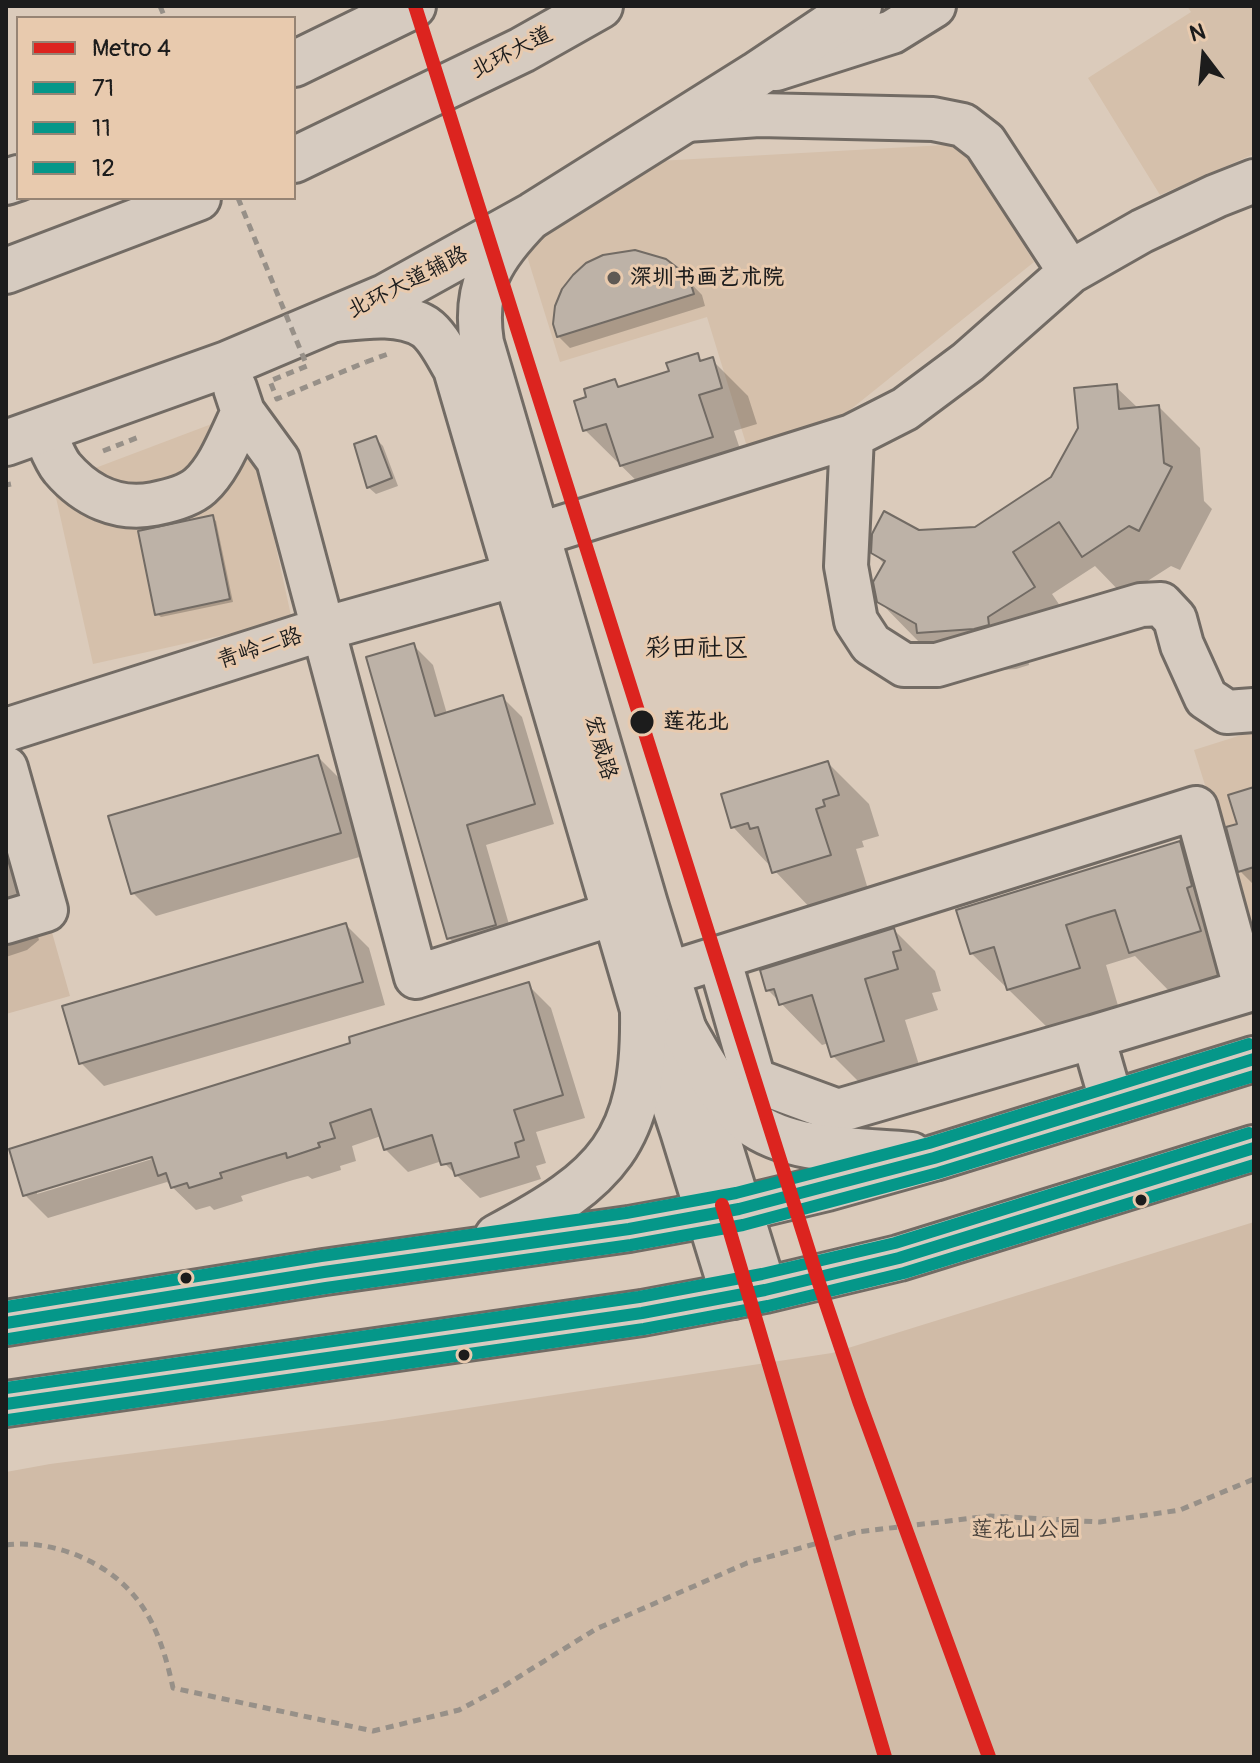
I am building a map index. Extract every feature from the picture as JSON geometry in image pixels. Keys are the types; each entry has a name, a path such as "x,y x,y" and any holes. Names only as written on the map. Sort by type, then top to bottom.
{"main road":[{"path":"296,63 413,6"},
{"name":"北环大道","path":"296,159 522,50 600,6"},
{"name":"北环大道辅路","path":"16,461 410,284 533,215 686,120 859,6"},
{"path":"6,271 193,200"},
{"path":"471,1251 539,1215 576,1191 601,1167 621,1140 639,1081 643,1013"},
{"path":"685,1032 729,1099 749,1121 768,1133 794,1142 831,1148 934,1158"},
{"path":"6,1323 724,1212 827,1188 934,1158 1254,1059"},
{"path":"6,1404 642,1313 749,1294 899,1258 1254,1148"}],"street":[{"path":"756,75 892,32 934,6"},
{"path":"686,120 774,115 933,119 963,125 985,142 1070,272"},
{"path":"537,535 852,436 905,409 968,362 1070,272 1142,231 1254,181"},
{"name":"宏威路","path":"533,215 508,240 494,261 482,293 478,316 494,391 537,535 630,909 643,1013 724,1212"},
{"name":"宏威路","path":"334,320 392,317 424,326 455,369 516,575 630,909 667,974 685,1032 724,1212 749,1294"},
{"path":"227,364 243,412 278,460 416,977 630,909"},
{"path":"16,461 61,467 86,490 108,503 139,507 170,501 199,487 217,465 243,412"},
{"path":"852,436 846,566 856,621 871,644 904,665 937,665 1141,605 1161,604 1175,619 1182,645 1206,698 1227,712 1254,710"},
{"name":"青岭二路","path":"6,730 323,629 516,575"},
{"path":"6,768 46,910 6,922"},
{"path":"667,974 1196,808 1246,991 838,1111 754,1080 719,958"},
{"path":"1093,1037 1112,1103"}],"path":[{"path":"239,200 307,366 270,381 277,399 366,362"},
{"path":"6,1545 23,1543 59,1549 101,1565 132,1591 148,1616 167,1658 173,1688 373,1731 459,1710 596,1629 747,1563 843,1536 990,1516 1100,1522 1180,1510 1254,1479"}],"shaded area":[{"path":"1187,6 1254,6 1254,154 1160,195 1088,78 1191,12"},
{"path":"963,144 1034,262 840,418 748,450 707,317 560,362 522,240 658,161"},
{"path":"246,411 292,620 93,664 53,484"},
{"path":"1254,731 1254,941 1194,750"}],"green space":[{"path":"51,929 70,996 6,1014 6,942"},
{"name":"莲花山公园","path":"1254,1222 1254,1757 6,1757 6,1472 382,1421 832,1353"}],"building":[{"path":"635,250 666,259 690,281 694,294 557,337 553,324 555,306 562,289 573,275 586,263 603,255"},
{"path":"698,353 700,361 713,357 722,388 699,395 713,437 620,466 606,424 583,431 574,401 586,397 584,389 615,379 618,387 669,371 666,363"},
{"path":"1117,384 1119,409 1159,405 1164,463 1172,467 1139,531 1129,526 1082,557 1059,522 1013,552 1035,587 988,617 989,625 917,633 916,624 877,602 873,582 885,561 871,553 872,534 884,511 919,530 975,527 1051,477 1078,428 1074,388"},
{"path":"376,436 392,478 367,488 354,444"},
{"path":"213,515 230,599 155,615 138,531"},
{"path":"414,643 435,716 503,695 535,804 467,825 496,925 447,939 366,657"},
{"path":"318,755 341,833 131,894 108,816"},
{"path":"828,761 839,795 823,800 825,806 816,809 831,855 772,873 758,827 750,829 748,823 731,828 721,794"},
{"path":"1254,787 1254,867 1238,872 1226,827 1237,824 1228,795"},
{"path":"1180,841 1192,886 1187,888 1201,931 1129,953 1115,910 1091,917 1066,925 1080,968 1007,990 994,947 970,954 956,910"},
{"path":"346,923 363,982 79,1064 62,1006"},
{"path":"894,928 901,950 893,952 898,969 865,979 884,1041 831,1057 812,995 779,1005 774,989 766,991 760,970"},
{"path":"529,982 563,1095 514,1110 524,1140 515,1143 519,1157 455,1176 451,1163 441,1165 432,1135 384,1150 371,1109 330,1123 335,1138 318,1143 320,1147 287,1158 286,1153 220,1173 222,1178 189,1188 187,1183 171,1188 166,1173 158,1176 152,1157 23,1196 9,1149 350,1043 349,1037"}],"metro line":[{"name":"4","path":"415,6 819,1283 989,1757"},
{"name":"4","path":"722,1205 885,1757"}],"transit line":[{"name":"12","path":"6,1307 321,1256 626,1213 736,1193 929,1143 1249,1044"},
{"name":"71","path":"6,1323 324,1272 629,1229 739,1209 934,1158 1254,1059"},
{"name":"11","path":"9,1339 326,1288 631,1245 743,1225 938,1173 1254,1076"},
{"name":"12","path":"6,1388 639,1297 762,1274 895,1243 1249,1133"},
{"name":"71","path":"6,1404 642,1313 765,1290 899,1258 1254,1148"},
{"name":"11","path":"8,1420 644,1329 768,1306 904,1273 1254,1165"}],"place":[{"name":"深圳书画艺术院","path":"614,278"},
{"name":"莲花北","path":"642,722"}],"district":[{"name":"彩田社区","path":"697,649"}]}
